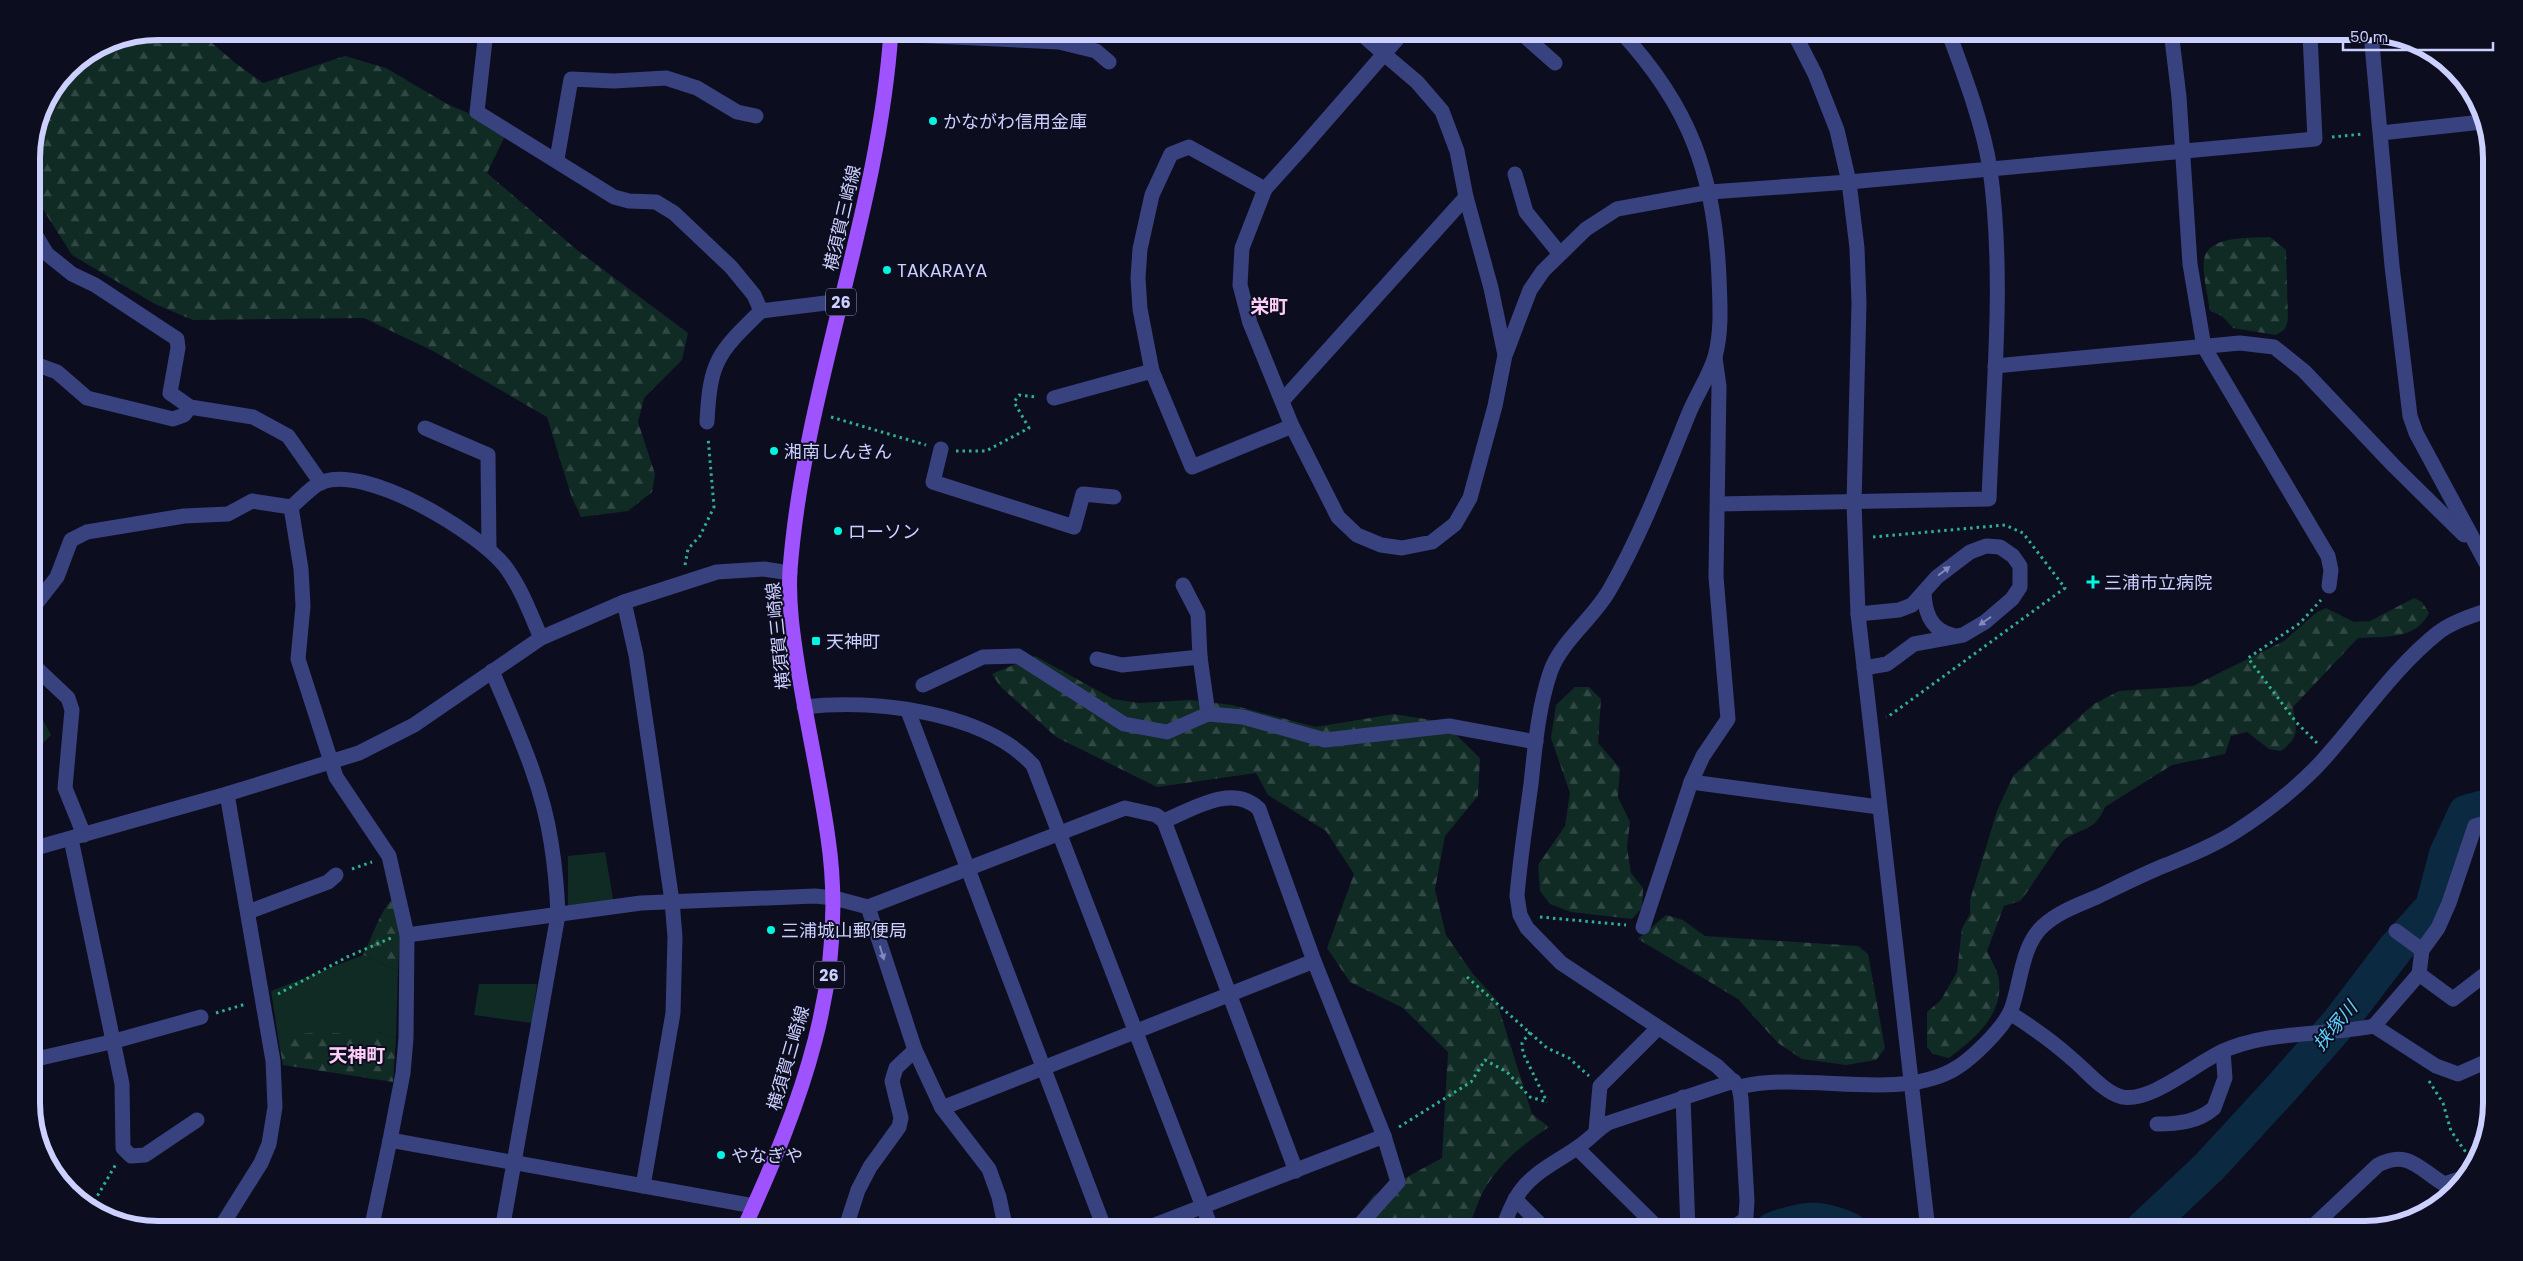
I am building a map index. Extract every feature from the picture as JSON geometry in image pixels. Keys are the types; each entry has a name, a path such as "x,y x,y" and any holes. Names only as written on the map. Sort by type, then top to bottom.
{"main road":[{"name":"横須賀三崎線","path":"747,1221 793,1112 808,1068 830,969 834,898 828,838 804,707 794,639 790,573 798,501 816,413 875,160 890,40"}],"street":[{"path":"485,40 477,112 557,159 614,197 629,201 656,202 674,213 731,267 754,295 761,311"},
{"path":"1022,40 1059,42 1096,51 1109,62"},
{"path":"1368,40 1417,82 1442,110 1457,151 1466,197 1491,288 1505,355"},
{"path":"1396,40 1265,189 1242,248 1240,285 1250,324 1283,400 1292,426 1338,516 1357,535 1381,545 1402,548 1432,542 1455,524 1470,498 1495,406 1505,355 1530,290 1543,271 1586,229 1617,209 1710,192 1850,182 2315,139 2310,40"},
{"path":"1530,40 1555,64"},
{"path":"1628,40 1663,82 1680,112 1695,142 1710,192 1718,252 1720,315 1715,358 1719,386 1716,577 1728,719 1703,756 1691,782 1643,927"},
{"path":"1797,40 1828,104 1850,182 1859,275 1854,503 1858,614 1927,1221"},
{"path":"1718,504 1854,503 1989,499 1995,366 1996,264 1990,168 1975,109 1951,40"},
{"path":"2172,40 2183,150 2190,264 2204,348 2328,556 2331,570 2329,586"},
{"path":"2373,40 2392,266 2410,416 2416,433 2483,559"},
{"path":"557,159 571,79 614,81 666,78 697,88 737,112 756,116"},
{"path":"2381,133 2478,122"},
{"path":"1265,189 1189,147 1171,154 1152,195 1140,249 1138,278 1140,309 1152,371 1192,467 1292,426"},
{"path":"1516,174 1526,212 1560,254"},
{"path":"1283,400 1466,197"},
{"path":"40,242 47,254 72,274 95,285 177,339 178,348 170,393 190,407 253,417 288,436 321,483"},
{"path":"707,422 708,392 714,366 727,344 761,311 842,301"},
{"path":"1995,366 2204,348 2240,343 2274,347 2304,371 2394,466 2475,546"},
{"path":"1715,358 1643,522 1610,590 1591,618 1563,649 1551,671 1539,716 1517,896 1520,915 1543,946 1561,964 1717,1066 1736,1084 1742,1098 1746,1221"},
{"path":"40,366 57,372 87,398 174,419 184,415 190,407"},
{"path":"1054,398 1152,371"},
{"path":"425,428 488,455 489,550"},
{"path":"941,449 933,482 1074,528 1083,494 1114,497"},
{"path":"40,599 57,577 71,540 87,532 184,516 228,514 252,501 291,508 321,483 350,480 376,486 426,507 461,529 489,550 507,569 516,583 541,638"},
{"path":"291,508 301,569 303,606 298,660 336,777 389,856 407,933 406,1038 403,1073 373,1221"},
{"path":"1858,614 1899,610 1912,605 1944,572 1970,552 1986,546 2000,547 2013,556 2020,566 2020,587 2012,599 1986,622 1963,635 1952,635 1914,644 1887,664 1864,668"},
{"path":"40,847 331,764 359,753 414,725 541,638 624,602 717,572 764,569 790,573"},
{"path":"1183,585 1198,614 1200,657 1208,714"},
{"path":"1924,593 1926,614 1944,633 1952,635"},
{"path":"624,602 636,654 672,901 675,937 673,1012 642,1186"},
{"path":"1506,1221 1515,1199 1534,1176 1577,1148 1596,1131 1608,1123 1682,1097 1736,1084 1799,1081 1903,1083 1936,1077 1964,1063 1995,1032 2010,1013 2026,955 2031,942 2041,928 2057,915 2166,864 2202,851 2236,832 2266,810 2329,754 2366,708 2440,632 2463,619 2483,613"},
{"path":"923,685 983,657 1018,656 1124,724 1167,732 1208,714 1243,717 1325,740 1450,726 1536,742"},
{"path":"1097,659 1122,665 1200,657"},
{"path":"492,671 519,734 545,813 555,869 558,915 504,1221"},
{"path":"40,672 68,698 72,710 65,788 77,837 122,1084 124,1148 132,1156 145,1155 197,1120"},
{"path":"804,707 836,703 926,712 977,727 1020,751 1033,765 1209,1221"},
{"path":"908,711 1102,1221"},
{"path":"1691,782 1879,808"},
{"path":"228,794 275,1083 273,1125 269,1144 230,1221"},
{"path":"1164,821 1227,796 1251,801 1259,809 1314,961 1384,1136 1398,1182 1363,1221"},
{"path":"407,933 672,901 793,896 834,898 868,907 1125,808 1156,815 1164,821 1296,1171"},
{"path":"2416,946 2438,928 2449,903 2475,826 2483,824"},
{"path":"248,912 328,882 336,875"},
{"path":"868,907 914,1050 942,1108 989,1169 1000,1198 1004,1221"},
{"path":"2010,1013 2044,1036 2102,1085 2121,1096 2144,1096 2223,1051 2269,1039 2344,1032 2374,1026 2419,974 2416,946 2396,931"},
{"path":"942,1108 1314,961"},
{"path":"2419,974 2453,999 2483,976"},
{"path":"40,1058 114,1041 201,1017"},
{"path":"2374,1026 2436,1066 2458,1074 2483,1063"},
{"path":"1596,1131 1600,1086 1658,1028"},
{"path":"849,1221 858,1190 870,1167 900,1127 901,1118 892,1080 896,1068 914,1050"},
{"path":"2157,1124 2177,1124 2191,1120 2214,1108 2225,1078 2223,1051"},
{"path":"1682,1097 1688,1221"},
{"path":"1165,1221 1384,1136"},
{"path":"390,1140 754,1206"},
{"path":"1577,1148 1651,1221"},
{"path":"2319,1221 2378,1165 2390,1158 2412,1161 2444,1184 2454,1181"},
{"path":"1515,1199 1537,1221"}],"path":[{"path":"2315,139 2381,133"},
{"path":"816,413 941,449 966,453 986,451 1029,428 1014,402 1019,395 1054,398"},
{"path":"682,582 688,549 700,536 714,507 707,422"},
{"path":"1855,539 2005,525 2023,533 2066,588 1889,716 1869,718"},
{"path":"2329,586 2323,598 2300,623 2248,658 2296,722 2329,754"},
{"path":"336,875 389,856"},
{"path":"1520,915 1643,927"},
{"path":"201,1017 273,996 347,957 407,933"},
{"path":"1467,977 1547,1048 1569,1058 1600,1086"},
{"path":"1384,1136 1446,1100 1471,1082 1485,1060 1506,1072 1530,1097 1548,1102 1523,1053 1522,1043 1530,1032"},
{"path":"2421,1056 2429,1083 2443,1103 2452,1131 2470,1157"},
{"path":"94,1202 124,1148"}],"green space":[{"path":"208,40 263,83 345,56 386,68 447,104 508,130 487,173 577,250 688,333 682,360 644,398 638,422 655,474 652,492 628,511 581,517 571,495 547,417 433,351 364,318 193,320 155,304 72,255 40,205 40,150 49,113 60,92 80,69 99,56 120,46 143,41"},
{"path":"2270,237 2286,250 2288,320 2285,329 2276,335 2233,328 2222,316 2210,311 2204,271 2204,260 2207,252 2221,242 2242,238"},
{"path":"2414,598 2422,602 2429,613 2423,622 2407,633 2388,637 2358,638 2293,707 2296,732 2292,741 2281,751 2269,749 2247,732 2231,736 2225,754 2172,765 2105,807 2093,825 2065,839 2020,901 2004,906 1987,951 1999,980 1999,993 1992,1015 1968,1043 1949,1058 1933,1054 1927,1047 1927,1012 1941,1000 1957,972 1962,928 1970,914 1970,900 1997,811 2013,776 2094,704 2119,691 2193,686 2284,641 2317,612 2326,608 2354,622 2370,621"},
{"path":"1035,656 1113,699 1139,703 1190,700 1232,705 1316,727 1394,714 1443,722 1480,758 1478,796 1445,836 1435,889 1446,935 1473,974 1496,999 1532,1114 1549,1127 1507,1160 1493,1176 1481,1196 1471,1221 1354,1221 1374,1195 1442,1158 1448,1052 1403,1008 1350,982 1327,948 1354,874 1326,831 1268,795 1256,773 1157,787 1056,737 1000,686 992,674"},
{"path":"1575,687 1589,687 1601,699 1598,743 1620,768 1618,797 1630,822 1627,847 1631,873 1643,888 1642,908 1632,919 1571,912 1550,904 1540,891 1538,865 1565,826 1570,793 1551,738 1556,705"},
{"path":"40,715 51,735 40,746"},
{"path":"605,852 614,904 573,909 568,905 568,856"},
{"path":"393,898 400,932 398,971 363,955 380,918"},
{"path":"1666,915 1683,920 1705,936 1858,946 1868,954 1885,1048 1876,1060 1846,1065 1802,1059 1778,1043 1738,999 1638,939"},
{"path":"363,955 398,971 396,1038 375,1031 363,1035 284,1035 279,1043 271,991"},
{"path":"479,984 537,984 532,1023 474,1015"},
{"path":"375,1031 396,1038 393,1082 283,1065 279,1043 284,1035 321,1032 363,1035"}],"waterway":[{"name":"挟塚川","path":"2152,1221 2209,1167 2279,1091 2339,1023 2396,948 2433,907 2447,854 2466,813 2483,808"},
{"name":"挟塚川","path":"1803,1221 1811,1221"},
{"name":"挟塚川","path":"1811,1221 1820,1221"}],"place":[{"name":"かながわ信用金庫","path":"933,121"},
{"name":"TAKARAYA","path":"887,270"},
{"name":"湘南しんきん","path":"774,451"},
{"name":"ローソン","path":"838,531"},
{"name":"三浦市立病院","path":"2093,582"},
{"name":"天神町","path":"816,641"},
{"name":"三浦城山郵便局","path":"771,930"},
{"name":"やなぎや","path":"721,1155"}],"district":[{"name":"栄町","path":"1269,306"},
{"name":"天神町","path":"357,1055"}]}
